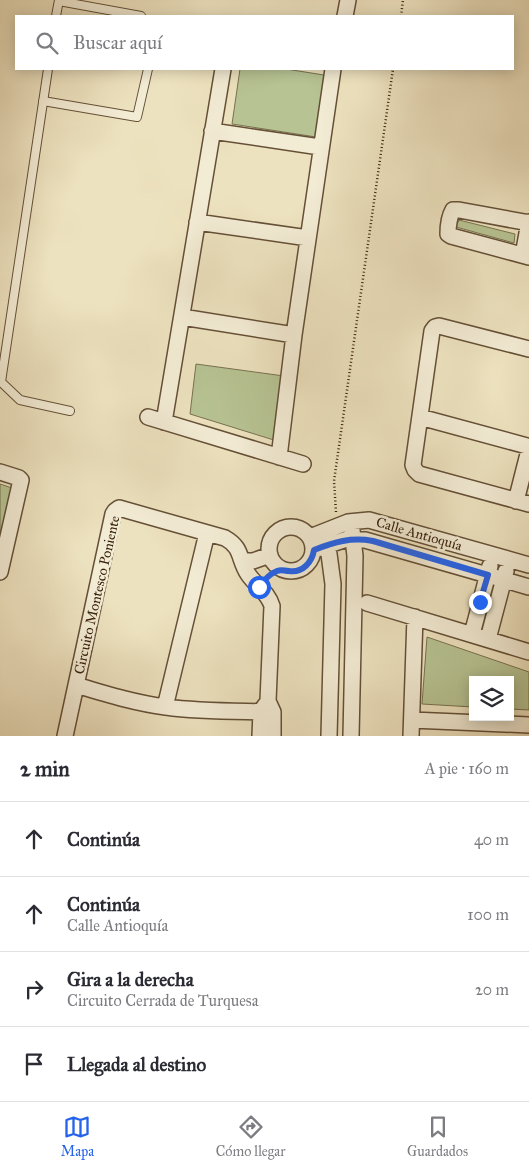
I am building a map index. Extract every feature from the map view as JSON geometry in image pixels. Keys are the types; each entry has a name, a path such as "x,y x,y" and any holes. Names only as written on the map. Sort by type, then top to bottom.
{"street":[{"path":"338,0 338,15"},
{"path":"345,15 348,0"},
{"path":"164,422 223,70"},
{"path":"279,457 320,147 333,70"},
{"path":"212,131 320,147"},
{"path":"453,210 529,222 526,256 448,234 453,210"},
{"path":"197,222 308,238"},
{"path":"182,317 294,335"},
{"path":"420,417 527,446 529,450 523,503 420,474 413,465 432,331 435,327 439,326 529,350"},
{"path":"148,417 303,464"},
{"path":"0,472 19,478 21,482 0,572"},
{"name":"Circuito Montesco Poniente","path":"65,736 114,511 117,508 123,508 225,538 238,547 249,576 267,594 272,606 267,708"},
{"name":"Calle Antioquía","path":"318,541 343,524 369,520 529,565"},
{"path":"343,524 354,539 355,582 350,736"},
{"path":"283,570 275,564 270,555 269,547 271,539 276,533 290,527 305,531 318,541 332,567 330,736"},
{"path":"165,707 207,533"},
{"name":"Calle Antioquía","path":"318,541 354,539 373,541 529,587"},
{"path":"259,587 271,574 283,570 295,571 306,566 318,541"},
{"path":"242,561 253,561 270,555"},
{"path":"472,634 493,555"},
{"path":"488,639 510,560"},
{"path":"367,603 529,652"},
{"path":"411,736 415,617"},
{"path":"76,685 117,698 165,707 210,711 267,708"},
{"path":"331,698 352,699"},
{"path":"260,736 267,708"},
{"path":"267,708 272,736"},
{"path":"412,720 529,725"}],"lane":[{"path":"56,15 59,1 135,15"},
{"path":"48,70 1,382 20,400 70,410"},
{"path":"44,101 137,117 148,70"}],"path":[{"path":"401,15 403,0"},
{"path":"343,524 334,481 393,70"}],"green space":[{"path":"240,70 292,70 324,75 316,137 232,124"},
{"path":"459,220 515,234 514,243 456,227"},
{"path":"196,364 284,376 277,441 190,414"},
{"path":"0,484 15,489 0,550"},
{"path":"427,637 529,672 529,710 514,709 514,676 469,676 469,707 422,704"}],"route":[{"path":"259,587 266,578 277,571 295,571 306,566 313,556 314,550 338,541 358,539 373,541 488,575 480,602"}]}
